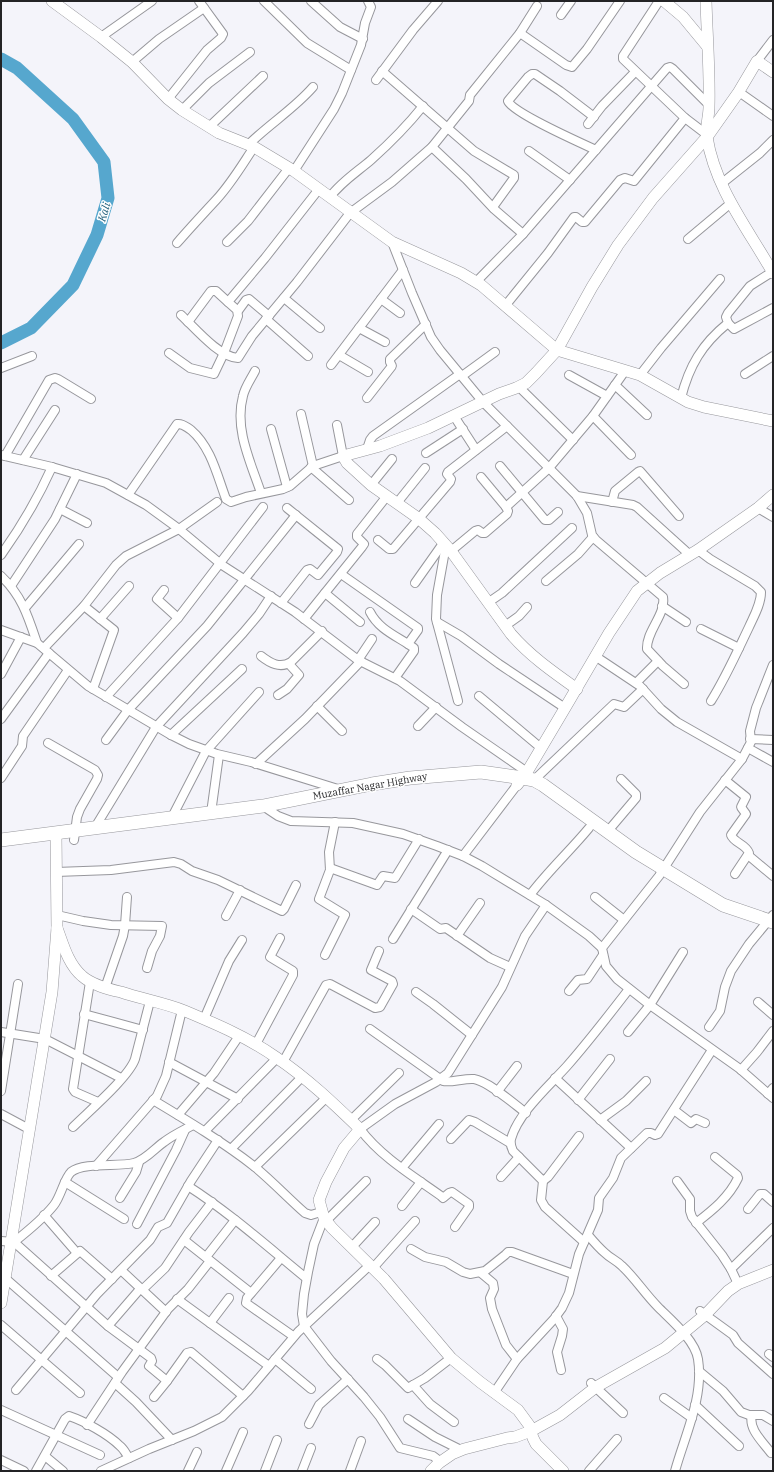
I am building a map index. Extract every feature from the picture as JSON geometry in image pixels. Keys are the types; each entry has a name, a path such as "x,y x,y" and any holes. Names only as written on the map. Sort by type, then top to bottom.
{"main road":[{"name":"Muzaffar Nagar Highway","path":"74,836 94,829 211,813 267,810 340,790 410,778 482,772 525,779 543,785 608,831 662,873"},
{"name":"Muzaffar Nagar Highway","path":"1,848 56,838 267,810 435,782 525,779"},
{"name":"Muzaffar Nagar Highway","path":"525,779 530,788 539,792 632,858 723,905 770,923"},
{"name":"Muzaffar Nagar Highway","path":"1,840 56,838"}],"street":[{"path":"52,1 132,62 168,99 182,110 209,127 228,137 251,146 292,169 350,213 392,242 460,273 476,282 557,350 640,376 681,398 704,407 773,421"},
{"path":"101,37 152,1"},
{"path":"264,1 307,43 351,70"},
{"path":"311,1 340,27 363,39"},
{"path":"227,242 248,221 292,169 334,109 363,39 366,18 371,7 368,1"},
{"path":"376,80 417,24 438,1"},
{"path":"561,16 571,1"},
{"path":"520,33 566,65 572,66 588,49 620,1"},
{"path":"659,1 623,56 624,62 685,118 706,135"},
{"path":"664,1 679,13 707,46"},
{"path":"706,1 709,105 706,135 713,162 731,203 754,242 772,266 745,291 726,317 728,323 734,329 773,308"},
{"path":"132,62 202,4 223,34 221,38 207,50 168,99"},
{"path":"182,315 210,343 224,353 238,358 252,336 284,298 350,213 392,182 432,147 470,100 470,95 520,33 537,6"},
{"path":"128,495 174,427 180,424 183,424 199,437 205,445 228,501 234,502 246,497 287,487 312,466 367,450 428,428 526,383 557,350 592,287 618,245 653,198 706,135 739,92 757,61 773,40"},
{"path":"182,110 209,83 250,52"},
{"path":"757,61 773,72"},
{"path":"476,282 523,234 667,68 670,67 709,105"},
{"path":"382,71 474,151 514,175 514,178 493,207"},
{"path":"588,124 636,72"},
{"path":"594,117 535,74 528,77 508,101 509,104 539,122 596,150"},
{"path":"209,127 263,76"},
{"path":"177,243 217,199 235,176 251,146 270,125 296,105 314,87"},
{"path":"739,92 773,116"},
{"path":"330,197 337,187 391,143 423,106"},
{"path":"505,306 548,253 574,217 582,222 585,222 620,180 625,178 634,181 685,118"},
{"path":"722,184 760,153 773,140"},
{"path":"432,147 493,207 523,234"},
{"path":"529,151 570,180"},
{"path":"228,302 265,258 319,189"},
{"path":"688,238 731,203"},
{"path":"392,242 431,336 440,350 483,402 577,496 587,513 590,530 593,537 663,597 662,606 647,647 649,652 684,684"},
{"path":"331,365 403,270"},
{"path":"640,376 661,348 720,279"},
{"path":"188,322 211,291 216,291 238,311"},
{"path":"284,298 320,328"},
{"path":"169,353 190,368 214,374 224,353 238,316 238,311 246,300 249,299 308,356"},
{"path":"381,299 400,313"},
{"path":"681,398 690,368 710,340 728,323"},
{"path":"367,398 392,366 390,359 426,324"},
{"path":"359,328 384,342"},
{"path":"367,450 372,436 495,352"},
{"path":"339,355 368,372"},
{"path":"1,368 32,356"},
{"path":"745,374 773,356"},
{"path":"255,371 243,395 241,423 244,442 261,494"},
{"path":"506,507 549,468 593,416 625,371"},
{"path":"569,375 607,396"},
{"path":"91,399 58,379 55,378 49,380 3,456 77,474 106,484 146,505 179,529 220,564 272,596 322,631 359,661 395,678 436,707 525,779"},
{"path":"615,385 647,414"},
{"path":"518,387 573,440"},
{"path":"23,460 55,410"},
{"path":"301,414 312,466 349,500"},
{"path":"454,416 476,450"},
{"path":"593,416 631,455"},
{"path":"337,425 343,456 347,463 371,485 427,524 447,546 521,646 532,656 577,689"},
{"path":"378,540 392,550 450,482 451,479 447,474 448,472 507,426"},
{"path":"271,429 287,487"},
{"path":"426,453 463,429"},
{"path":"371,485 392,459"},
{"path":"500,466 546,521 558,512"},
{"path":"1,555 38,498 52,467"},
{"path":"396,503 425,468"},
{"path":"612,502 616,491 640,471 678,516"},
{"path":"11,586 60,509 77,474"},
{"path":"415,583 447,546 474,531 478,530 485,533 508,513 506,507 481,477"},
{"path":"525,779 541,748 595,656 629,602 647,582 660,572 694,552 758,508 773,495"},
{"path":"304,619 363,545 363,542 357,537 357,534 387,496"},
{"path":"577,496 637,507 694,552 710,559 755,586 761,592 760,602 724,681 711,701"},
{"path":"1,719 43,648 84,606 116,565 126,556 179,529 217,502"},
{"path":"106,697 178,618 263,507"},
{"path":"282,603 307,570 310,569 318,575 338,550 287,508"},
{"path":"758,508 773,517"},
{"path":"60,509 87,523"},
{"path":"106,740 128,710 207,626 296,515"},
{"path":"489,602 572,528"},
{"path":"546,581 570,561 593,537"},
{"path":"25,608 79,544"},
{"path":"447,546 437,595 436,622 458,701"},
{"path":"341,574 418,628 408,644"},
{"path":"1,576 11,586 25,608 43,648"},
{"path":"100,618 129,586"},
{"path":"164,590 157,599 178,618"},
{"path":"325,593 360,622"},
{"path":"94,829 156,726 243,633 272,596"},
{"path":"84,606 112,628 114,633 94,689"},
{"path":"662,606 686,622"},
{"path":"505,626 519,616 527,607"},
{"path":"370,612 378,624 414,648 414,651 395,678"},
{"path":"436,622 461,636 499,664 565,708"},
{"path":"701,629 739,648"},
{"path":"1,630 22,637 43,648 68,670 106,697 189,744 206,751 256,764 340,790"},
{"path":"261,656 277,666 289,664 322,631"},
{"path":"1,674 22,637"},
{"path":"256,764 317,706 359,661 372,639"},
{"path":"595,656 636,683 661,709 677,722 742,759"},
{"path":"636,683 658,661"},
{"path":"278,695 287,689 299,675 289,664"},
{"path":"569,991 578,980 587,979 602,951 624,920 662,873 700,812 742,759 748,748 752,721 771,677 773,665"},
{"path":"171,735 242,669"},
{"path":"1,778 22,746 22,736 68,670"},
{"path":"463,856 525,779 614,704 624,707 643,689"},
{"path":"171,819 206,751 259,692"},
{"path":"479,696 541,748"},
{"path":"317,706 342,730"},
{"path":"418,726 436,707"},
{"path":"750,739 773,740"},
{"path":"48,743 95,770 98,775 80,809 74,836"},
{"path":"748,748 773,762"},
{"path":"211,813 220,755"},
{"path":"608,831 636,798 636,794 621,779"},
{"path":"725,780 746,797 741,807 746,814 731,835 733,839 747,849 749,853 735,874"},
{"path":"267,810 283,819 291,821 335,822 373,827 418,839 463,856 546,905 589,936 602,951 606,966 610,972 629,989 771,1093"},
{"path":"325,955 345,916 344,913 319,900 330,868 329,852 335,822"},
{"path":"530,895 589,828"},
{"path":"1,1303 8,1242 30,1129 52,992 57,928 56,838"},
{"path":"330,868 377,885 383,876 395,878 418,839"},
{"path":"393,939 448,850"},
{"path":"748,855 773,876"},
{"path":"56,872 111,870 174,862 181,864 196,873 218,880 282,910 284,909 296,884"},
{"path":"226,916 240,890"},
{"path":"105,988 123,936 127,897"},
{"path":"595,897 624,920"},
{"path":"456,936 480,903"},
{"path":"546,905 525,936 502,987 451,1068 440,1079 395,1104 360,1129 344,1148 326,1182 319,1200 324,1217 401,1297 438,1344 451,1358 494,1393 518,1410 530,1428 536,1444 563,1471"},
{"path":"411,909 440,929 446,928 490,958 510,967"},
{"path":"57,915 98,924 162,926 160,936 152,951 148,968"},
{"path":"709,1027 720,1011 725,987 731,971 749,944 770,923"},
{"path":"57,928 68,957 75,968 90,982 105,988 182,1010 204,1019 256,1044 280,1060 302,1077 351,1120 377,1147 402,1168 442,1197 445,1197 452,1192 469,1204 469,1207 454,1226"},
{"path":"256,1044 293,975 293,971 270,957 280,938"},
{"path":"204,1019 232,957 242,940"},
{"path":"204,1131 280,1060 326,985 330,984 375,1008 380,1007 393,984 392,981 371,970 379,951"},
{"path":"628,1032 650,1005 683,952"},
{"path":"90,982 73,1089 76,1092 98,1102"},
{"path":"1,1091 18,984"},
{"path":"510,1143 513,1134 526,1113 585,1045 629,989"},
{"path":"416,992 472,1035"},
{"path":"73,1127 121,1078 134,1062 150,1001"},
{"path":"758,1002 773,1015"},
{"path":"96,1166 153,1100 161,1088 182,1010"},
{"path":"84,1014 143,1030"},
{"path":"370,1029 440,1079 447,1082 468,1079 480,1080 526,1113"},
{"path":"741,1070 773,1031"},
{"path":"1,1032 45,1039 121,1078"},
{"path":"178,1115 207,1082 239,1036"},
{"path":"494,1393 517,1359 562,1308 569,1293 573,1274 586,1238 598,1210 599,1198 613,1178 621,1158 647,1133 655,1135 658,1134 712,1050"},
{"path":"578,1100 610,1059"},
{"path":"169,1062 238,1099"},
{"path":"497,1092 517,1066"},
{"path":"351,1120 399,1073"},
{"path":"231,1149 302,1077"},
{"path":"555,1078 631,1148"},
{"path":"600,1120 626,1101 646,1080"},
{"path":"255,1167 326,1098"},
{"path":"153,1100 231,1149 255,1167 305,1213 324,1217"},
{"path":"674,1110 691,1123 696,1119 705,1123"},
{"path":"1,1114 30,1129"},
{"path":"451,1139 469,1120 475,1122 510,1143 513,1151 543,1181"},
{"path":"402,1168 439,1124"},
{"path":"8,1242 44,1215 54,1205 71,1172 96,1166 123,1165 139,1162 166,1141 193,1125"},
{"path":"137,1224 185,1130"},
{"path":"579,1136 548,1177 543,1181 541,1200 545,1207 622,1266 681,1331 698,1356 699,1371 695,1405 675,1471"},
{"path":"16,1390 112,1279 150,1240 158,1227 167,1223 188,1186 218,1140"},
{"path":"501,1177 519,1157"},
{"path":"696,1222 725,1198 738,1178 737,1175 715,1157"},
{"path":"120,1198 136,1172 139,1162"},
{"path":"366,1181 324,1217 314,1244 306,1278 302,1314 304,1326 331,1361 380,1417 400,1448 433,1456 441,1462"},
{"path":"677,1181 690,1199 690,1214 722,1255 735,1278"},
{"path":"65,1182 124,1219"},
{"path":"402,1206 422,1182"},
{"path":"188,1186 212,1202 306,1278"},
{"path":"748,1209 760,1194 764,1194 773,1202"},
{"path":"108,1326 141,1290 165,1268 212,1202"},
{"path":"44,1215 77,1253"},
{"path":"87,1425 116,1380 166,1312 188,1289 235,1220"},
{"path":"104,1470 194,1431 222,1417 243,1396 293,1336 372,1266 415,1221"},
{"path":"352,1247 375,1222"},
{"path":"735,1278 773,1228"},
{"path":"184,1240 251,1293"},
{"path":"8,1242 51,1276 108,1326 151,1359 149,1366 167,1381"},
{"path":"411,1249 426,1257 451,1264 467,1274 481,1273 505,1254 512,1252 573,1274"},
{"path":"51,1276 79,1251 83,1252 112,1279"},
{"path":"281,1258 245,1300 248,1304 293,1336"},
{"path":"430,1471 452,1454 461,1450 507,1438 512,1433 530,1428 556,1409 681,1331 702,1313 724,1286 735,1278 773,1263"},
{"path":"121,1270 166,1312"},
{"path":"735,1278 773,1270"},
{"path":"481,1273 493,1283 494,1289 490,1298 492,1309 506,1345 517,1359"},
{"path":"4,1278 116,1380 172,1440"},
{"path":"210,1323 229,1298"},
{"path":"177,1299 269,1366"},
{"path":"702,1313 733,1335 738,1343 773,1374"},
{"path":"556,1316 563,1329 557,1352 561,1370"},
{"path":"1,1325 80,1393"},
{"path":"154,1397 187,1353 191,1352 243,1396"},
{"path":"377,1359 385,1365 406,1387 409,1388 451,1358"},
{"path":"275,1359 311,1389"},
{"path":"699,1371 724,1391 741,1412 752,1415 763,1415 773,1421"},
{"path":"309,1424 319,1405 348,1379"},
{"path":"594,1385 623,1413"},
{"path":"413,1386 430,1404 454,1422"},
{"path":"664,1398 692,1418"},
{"path":"695,1405 739,1446"},
{"path":"1,1410 100,1455"},
{"path":"752,1415 752,1426 771,1453"},
{"path":"36,1471 68,1416 111,1438 121,1446 129,1458"},
{"path":"408,1420 435,1437 461,1450"},
{"path":"226,1471 242,1432"},
{"path":"589,1471 617,1439"},
{"path":"264,1471 277,1440"},
{"path":"350,1471 361,1441"},
{"path":"302,1471 311,1448"},
{"path":"188,1471 197,1452"},
{"path":"45,1456 63,1471"},
{"path":"1,1460 24,1471"}],"waterway":[{"name":"Kali","path":"1,59 17,68 73,119 104,162 108,198 97,235 73,285 31,328 1,343"}]}
